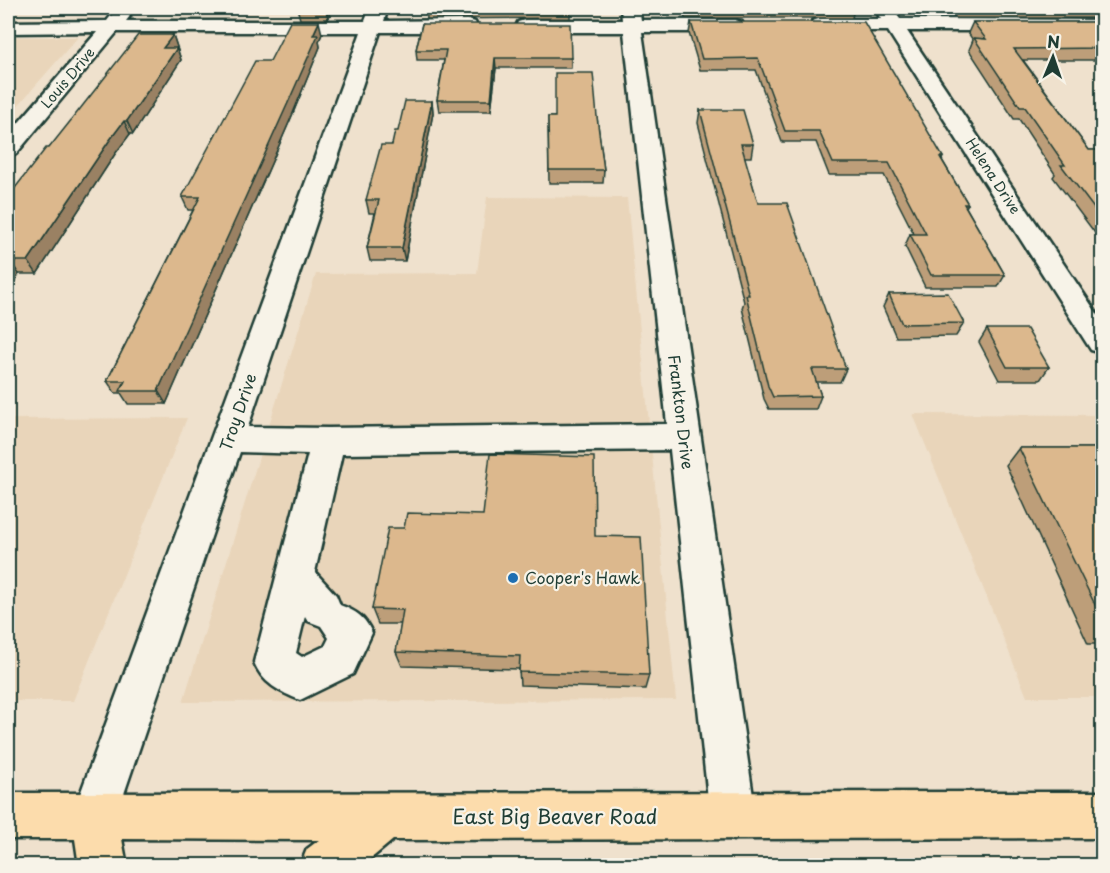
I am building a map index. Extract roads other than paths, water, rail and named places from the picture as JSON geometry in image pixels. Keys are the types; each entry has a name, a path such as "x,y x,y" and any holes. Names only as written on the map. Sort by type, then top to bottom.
{"main road":[{"name":"East Big Beaver Road","path":"8,816 1102,815"},
{"path":"94,816 103,866"},
{"path":"324,866 385,816"}],"street":[{"name":"Louis Drive","path":"8,149 128,8"},
{"path":"802,25 888,16 1102,25"},
{"name":"Helena Drive","path":"888,16 1102,344"},
{"path":"8,27 112,26 375,17 496,26 631,17 756,26"},
{"name":"Troy Drive","path":"94,816 375,17"},
{"name":"Frankton Drive","path":"631,17 733,817"},
{"path":"228,439 328,441 684,437"},
{"path":"295,576 331,615 352,633 339,660 300,680 274,662 295,576 328,441"}],"place":[{"name":"Cooper's Hawk","path":"513,578"}]}
